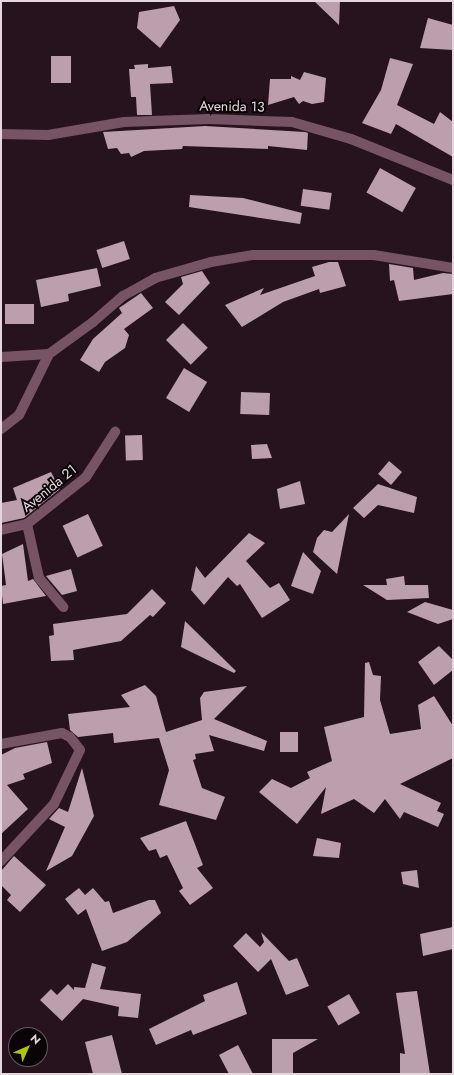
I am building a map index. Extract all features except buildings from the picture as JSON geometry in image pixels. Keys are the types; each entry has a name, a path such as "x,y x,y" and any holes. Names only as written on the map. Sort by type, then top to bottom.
{"street":[{"name":"Avenida 13","path":"1,134 48,135 124,122 209,119 292,122 351,139 453,180"},
{"path":"1,429 19,415 49,354 93,322 122,296 155,278 212,262 253,256 374,255 453,268"},
{"path":"1,357 49,354"},
{"name":"Avenida 21","path":"1,530 27,524 86,477 115,432"},
{"path":"27,524 39,578 62,607"},
{"path":"1,744 62,733 80,750 54,804 1,861"}]}
